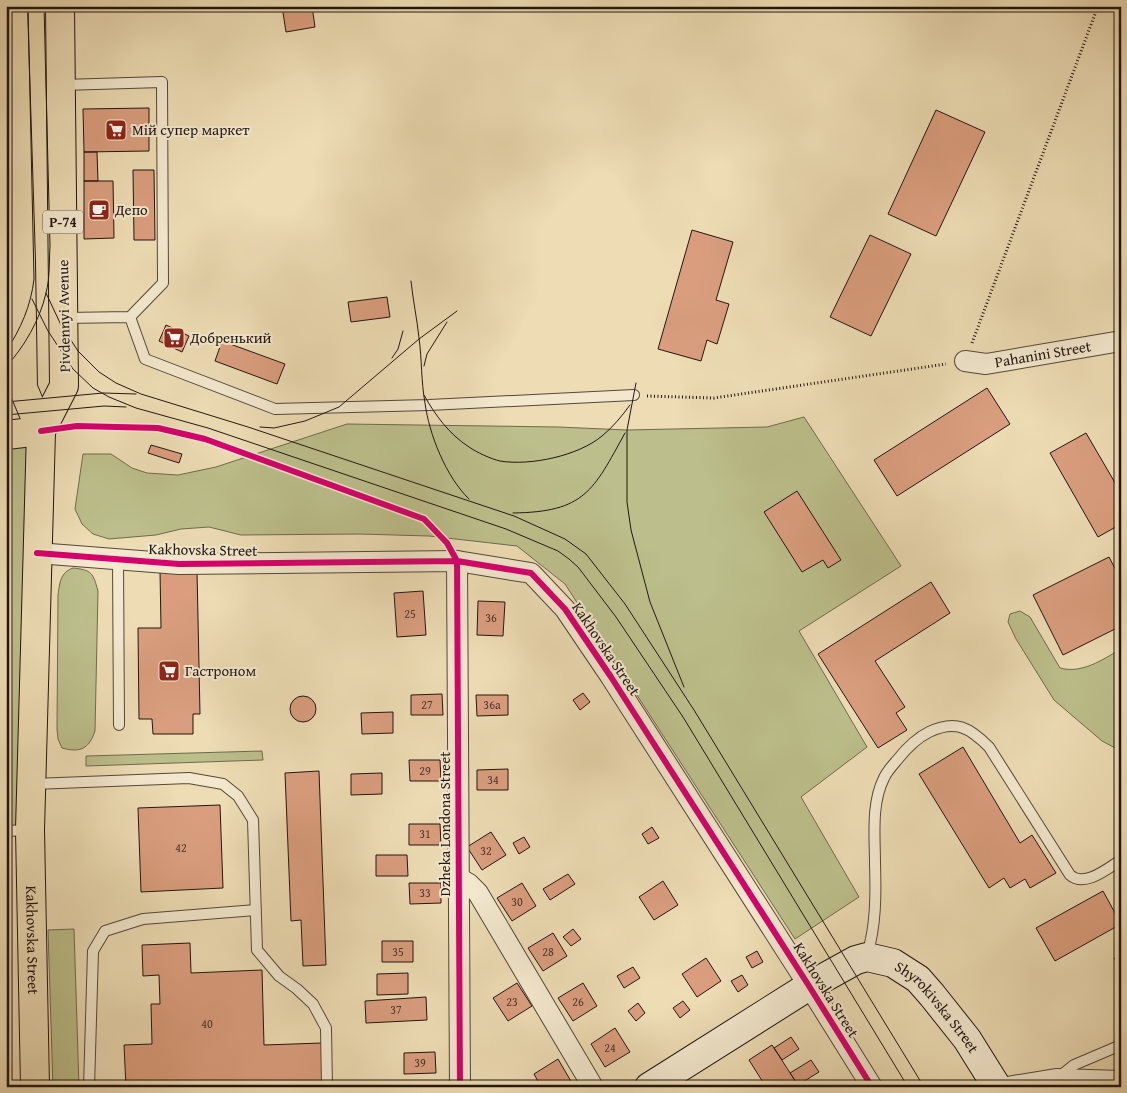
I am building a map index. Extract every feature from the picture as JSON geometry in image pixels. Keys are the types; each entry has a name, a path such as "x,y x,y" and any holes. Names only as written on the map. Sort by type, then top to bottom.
{"main road":[{"name":"Р-74","path":"13,6 21,261 14,388 41,431"},
{"name":"Pivdennyi Avenue","path":"41,431 64,386 60,6"},
{"path":"14,388 64,386"},
{"path":"6,435 41,431"},
{"name":"Kakhovska Street","path":"35,1087 18,831 32,784 41,431"},
{"path":"649,1087 809,986 861,959"},
{"name":"Shyrokivska Street","path":"861,959 893,964 918,979 967,1039 998,1087"}],"street":[{"name":"Pahanini Street","path":"965,361 986,364 1121,341"},
{"name":"Kakhovska Street","path":"37,553 179,564 457,561 531,572 565,609 611,677 872,1087"},
{"name":"Dzheka Londona Street","path":"457,561 460,1087"},
{"name":"Dzheka Londona Street","path":"458,877 478,893 593,1087"},
{"path":"1007,1087 1056,1079 1121,1082"}],"lane":[{"path":"61,85 162,82 163,283 130,317 64,318"},
{"path":"130,317 145,359 275,409 429,405 634,395"},
{"path":"118,559 120,725"},
{"path":"861,959 872,940 875,913 874,836 879,790 885,776 902,753 927,733 940,727 961,726 990,747 1070,875 1074,878 1084,880 1121,860"},
{"path":"32,784 189,778 223,784 238,796 253,820 257,950 279,976 313,1004 326,1028 328,1087"},
{"path":"89,1087 93,951 105,931 143,919 256,910"},
{"path":"1056,1079 1074,1065 1121,1045"}],"path":[{"path":"634,395 714,398 965,361 1098,6"}],"green space":[{"path":"804,417 901,566 799,631 867,747 801,797 859,897 795,939 565,584 517,546 429,536 359,534 241,535 209,527 181,529 156,535 109,539 93,534 82,524 75,509 83,454 111,454 132,468 147,473 178,475 216,467 347,424 558,427 627,430 767,427"},
{"path":"41,431 30,830 6,831 6,435"},
{"path":"73,568 88,571 95,580 98,591 95,731 87,746 79,750 62,748 58,739 57,729 58,595 63,575"},
{"path":"1020,611 1030,617 1060,668 1084,668 1121,649 1121,751 1102,741 1054,700 1016,639 1008,622 1010,614"},
{"path":"262,751 263,760 86,766 86,756"},
{"path":"74,929 79,1087 53,1087 48,930"}],"building":[{"path":"282,6 312,6 315,27 286,32"},
{"name":"Мій супер маркет","path":"149,108 149,151 84,152 83,109"},
{"path":"936,110 985,132 936,236 888,214"},
{"path":"84,152 97,152 98,181 84,181"},
{"path":"133,170 154,170 155,240 134,240"},
{"name":"Депо","path":"84,181 113,181 114,238 84,239"},
{"path":"692,230 733,242 716,300 729,304 717,344 707,340 701,361 658,349"},
{"path":"870,235 911,254 871,336 830,317"},
{"path":"387,297 390,317 351,322 348,302"},
{"name":"Добренький","path":"166,325 189,336 182,352 159,341"},
{"path":"222,341 285,364 277,384 215,361"},
{"path":"987,388 1010,424 897,496 874,460"},
{"path":"1086,433 1121,493 1121,524 1098,537 1050,453"},
{"path":"151,445 182,454 179,463 148,453"},
{"path":"797,491 841,560 828,568 823,560 802,572 764,512"},
{"path":"1109,557 1121,580 1121,626 1063,655 1033,595"},
{"name":"Гастроном","path":"160,571 197,571 200,714 193,714 193,734 153,734 152,719 139,719 138,628 161,628"},
{"path":"931,582 950,613 875,661 905,707 896,713 907,730 878,748 818,654"},
{"path":"423,591 426,635 397,637 394,593"},
{"path":"478,601 505,602 503,636 477,635"},
{"path":"583,693 590,702 580,710 573,700"},
{"path":"442,694 443,715 411,715 411,695"},
{"path":"476,695 508,695 508,715 477,716"},
{"path":"303,696 312,700 316,709 312,718 303,722 294,718 290,709 294,700"},
{"path":"393,712 393,733 362,734 361,713"},
{"path":"963,747 1020,843 1032,835 1056,873 1030,888 1025,879 1010,888 1004,878 989,888 919,774"},
{"path":"409,760 440,760 441,781 410,781"},
{"path":"508,769 508,790 477,790 477,770"},
{"path":"319,771 326,965 303,966 301,920 291,921 285,773"},
{"path":"382,773 382,794 351,795 351,774"},
{"path":"220,805 223,888 141,892 138,808"},
{"path":"409,824 440,824 441,845 409,845"},
{"path":"652,827 659,838 648,844 642,834"},
{"path":"491,832 506,855 482,870 467,847"},
{"path":"524,837 530,847 519,854 513,843"},
{"path":"376,855 407,855 408,876 376,876"},
{"path":"568,874 575,884 550,900 543,889"},
{"path":"663,881 678,905 654,920 639,897"},
{"path":"409,883 441,883 441,903 410,904"},
{"path":"522,883 536,906 512,921 497,898"},
{"path":"1103,891 1121,924 1055,961 1036,928"},
{"path":"573,929 581,939 571,946 563,937"},
{"path":"553,933 567,956 543,971 528,948"},
{"path":"382,941 413,941 413,962 382,962"},
{"path":"190,943 191,973 262,970 264,1045 322,1043 323,1085 126,1087 124,1045 152,1044 151,1004 160,1004 159,975 143,976 142,945"},
{"path":"757,951 763,962 752,968 746,957"},
{"path":"1121,955 1121,970 1114,958"},
{"path":"706,958 721,981 697,997 682,974"},
{"path":"633,967 640,978 624,988 617,976"},
{"path":"408,973 408,994 377,995 377,974"},
{"path":"742,975 748,985 738,992 731,981"},
{"path":"517,983 532,1006 508,1021 493,998"},
{"path":"583,983 597,1006 573,1021 558,998"},
{"path":"426,997 427,1020 366,1023 365,1001"},
{"path":"683,1001 690,1010 680,1018 673,1008"},
{"path":"638,1003 645,1013 636,1021 628,1011"},
{"path":"615,1028 630,1052 605,1067 591,1044"},
{"path":"791,1037 799,1049 782,1060 774,1048"},
{"path":"772,1045 796,1082 789,1087 766,1087 749,1060"},
{"path":"435,1052 436,1073 404,1074 404,1053"},
{"path":"558,1059 572,1083 566,1087 541,1087 534,1074"},
{"path":"811,1060 819,1072 798,1085 790,1073"}],"tram line":[{"path":"6,351 24,316 34,279 28,6"},
{"path":"6,367 25,342 40,313 48,282 50,246 44,6"},
{"path":"411,281 420,346 424,395 430,428 446,467 469,499"},
{"path":"46,293 61,325 78,351 99,372 116,383 141,394 248,427 514,516 565,539 586,554 625,604 694,710 924,1087"},
{"path":"32,299 48,331 73,369 93,388 109,397 136,408 208,428 506,529 558,551 578,567 616,617 683,717 908,1087"},
{"path":"260,427 274,428 305,421 339,407 419,339 457,311"},
{"path":"424,366 427,354 447,322"},
{"path":"392,358 398,349 403,331"},
{"path":"636,383 627,430 627,502 631,530 650,602 684,687"},
{"path":"6,402 103,393 136,394"},
{"path":"424,395 443,424 462,442 488,457 512,462 539,461 580,449 606,433 630,405"},
{"path":"6,415 104,406 126,407"},
{"path":"513,513 537,512 572,503 594,484 625,433"}],"cycle path":[{"path":"41,431 77,426 158,428 205,439 424,519 447,543 457,561 460,1087"},
{"path":"37,553 179,564 457,561 531,573 565,609 611,677 872,1087"}],"place":[{"name":"Мій супер маркет","path":"116,130"},
{"name":"Депо","path":"99,210"},
{"name":"Добренький","path":"174,338"},
{"name":"Гастроном","path":"169,671"}]}
